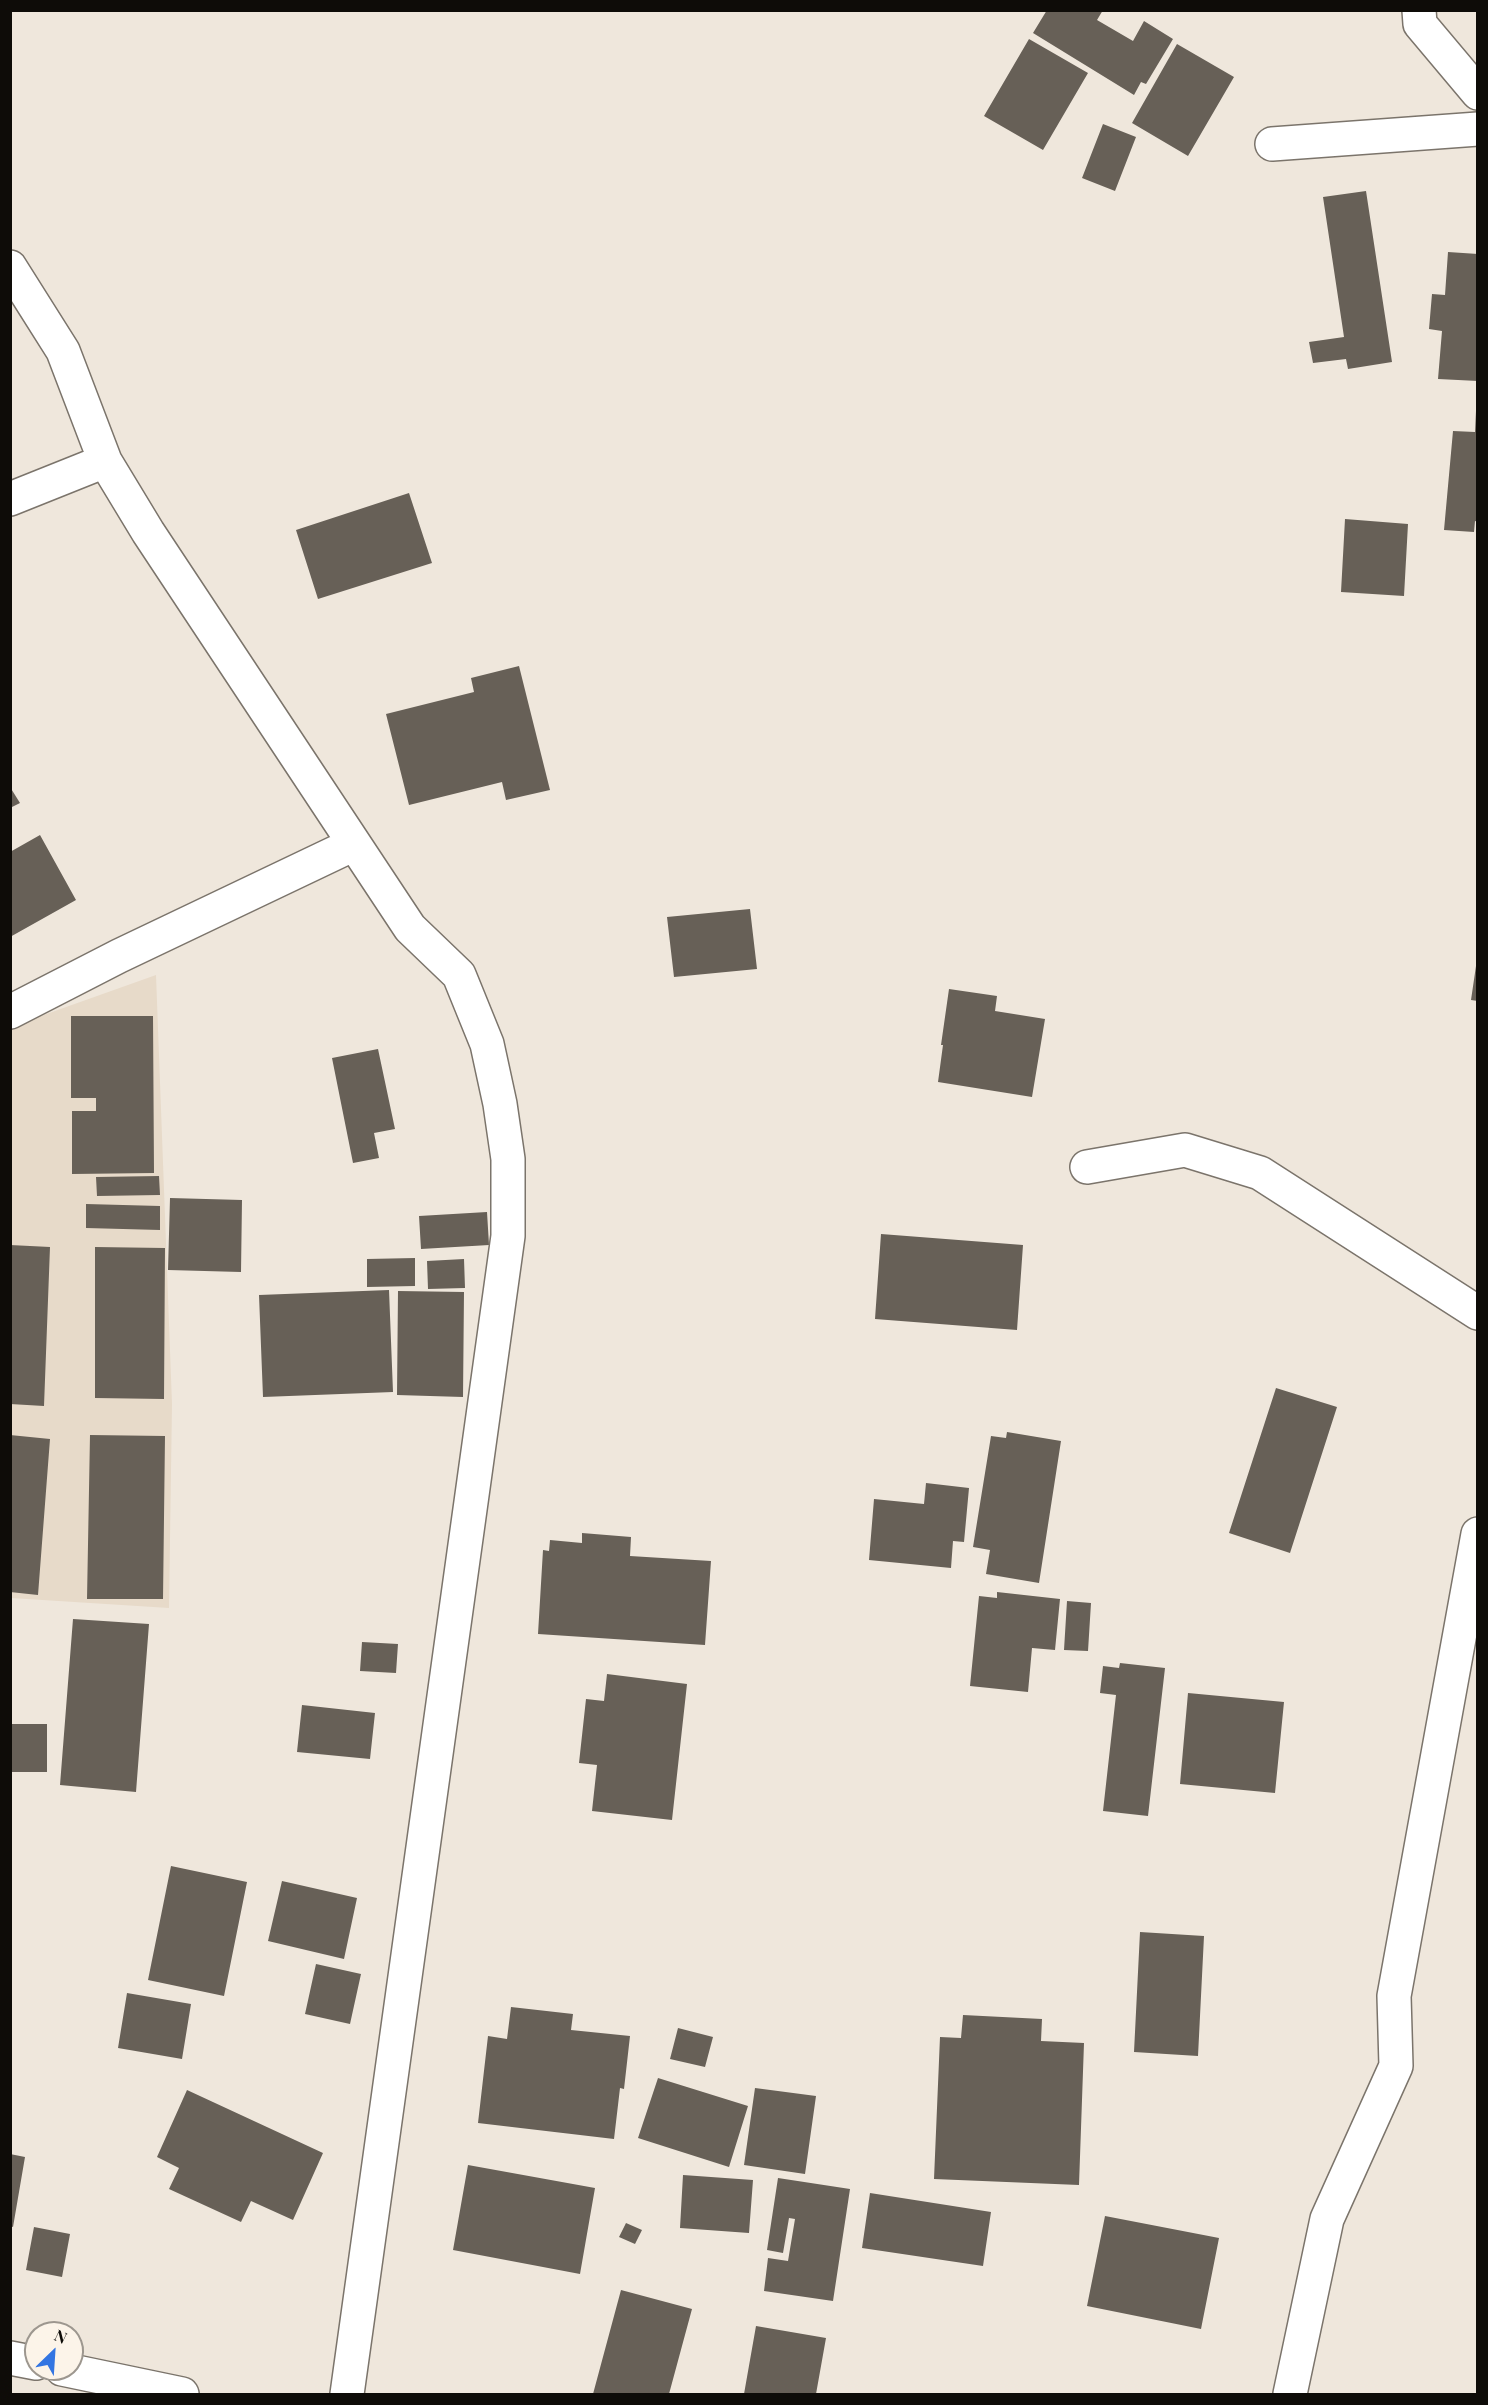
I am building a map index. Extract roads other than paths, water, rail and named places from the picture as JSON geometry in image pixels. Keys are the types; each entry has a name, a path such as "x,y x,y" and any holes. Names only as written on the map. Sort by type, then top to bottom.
{"street":[{"path":"1419,10 1420,24 1478,93"},
{"path":"1272,144 1478,129"},
{"path":"10,267 63,351 105,461 148,532 410,928 459,975 487,1044 500,1104 508,1159 508,1214 503,1272 347,2394"},
{"path":"10,499 105,461"},
{"path":"10,1012 119,956 354,844"},
{"path":"1087,1167 1185,1150 1260,1173 1478,1314"},
{"path":"1290,2394 1327,2219 1396,2066 1394,1996 1478,1533"},
{"path":"84,2374 182,2394"}]}
